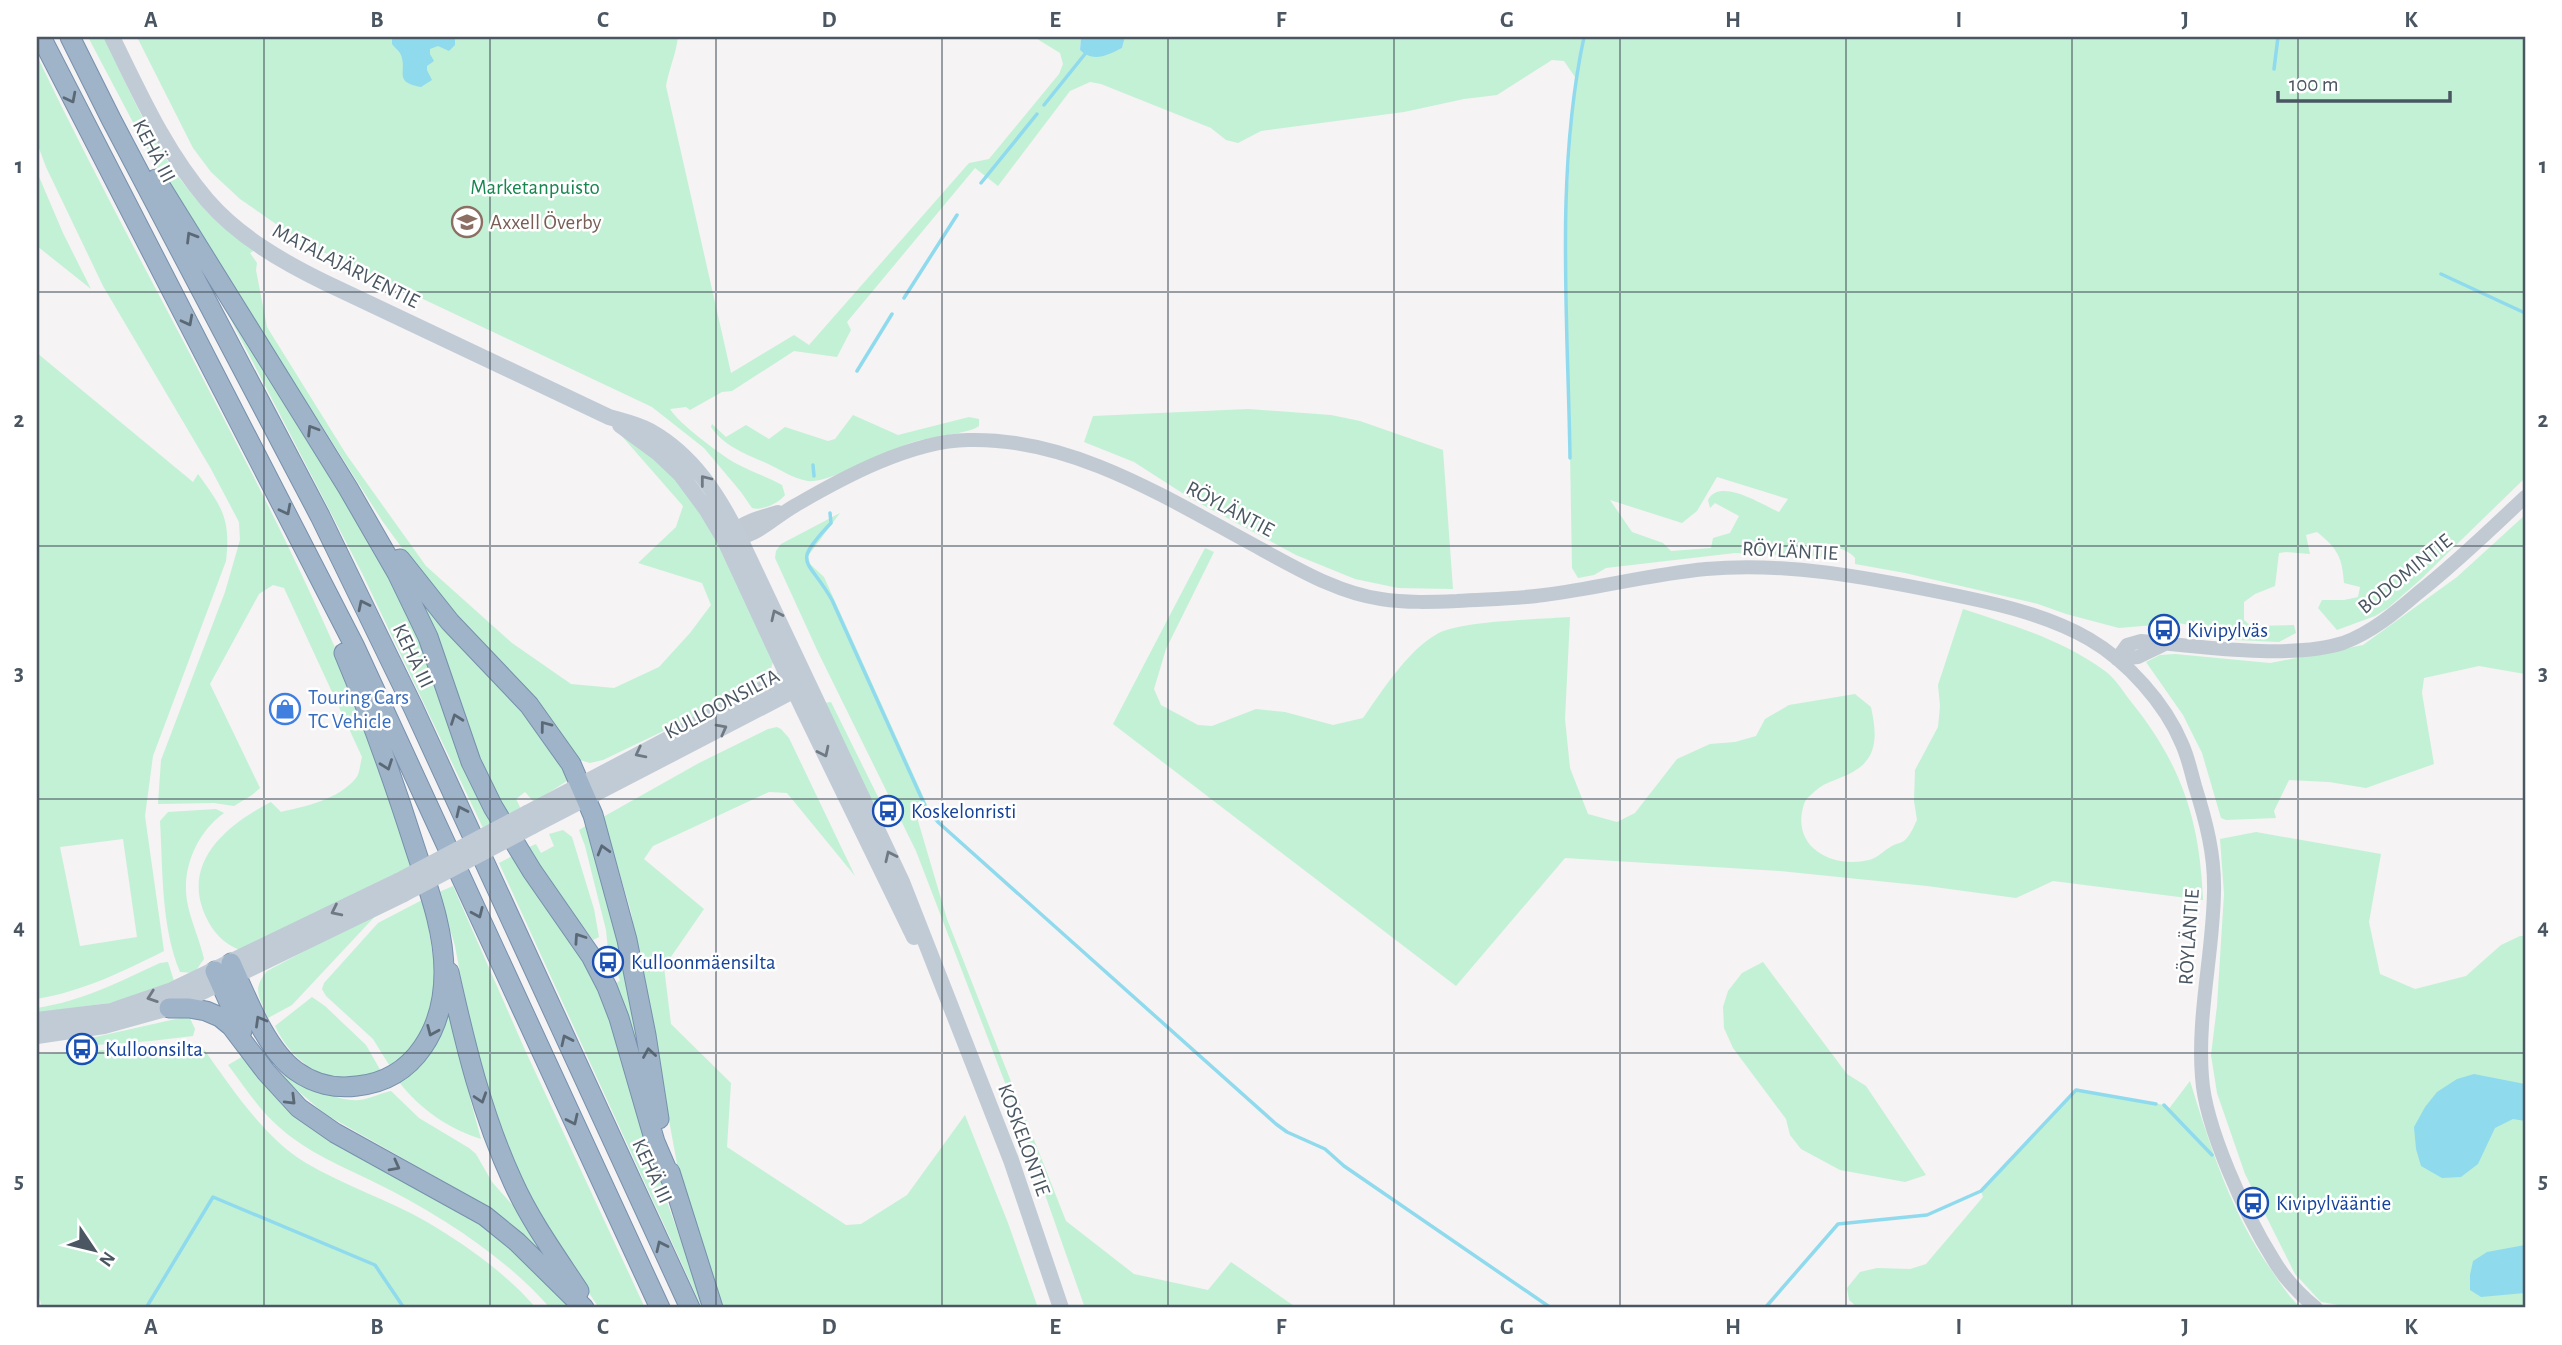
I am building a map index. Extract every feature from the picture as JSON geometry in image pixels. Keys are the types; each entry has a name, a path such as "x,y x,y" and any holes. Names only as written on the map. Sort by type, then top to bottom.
{"highway":[{"path":"41,37 324,585 390,721 660,1308"},
{"name":"KEHÄ III","path":"70,37 320,516 424,731 690,1308"},
{"path":"111,119 141,154 348,488 397,573 423,627 471,762 493,807 532,871 591,956 607,987 619,1018 655,1142 673,1184 713,1308"},
{"path":"348,488 450,622 545,725 571,764 584,791 614,886 627,940 673,1184"},
{"path":"324,585 331,621 396,787 441,937 481,1102 499,1149 530,1214 590,1308"},
{"path":"226,974 275,1047 296,1072 326,1085 354,1087 371,1084 400,1072 422,1050 431,1036 439,1014 444,973 441,937"},
{"path":"226,974 255,1058"},
{"path":"169,1008 197,1010 220,1017 231,1026 285,1094 315,1120 485,1216 517,1242 584,1308"}],"main road":[{"name":"MATALAJÄRVENTIE","path":"112,37 179,165 209,202 260,246 326,283 609,417 658,453 681,475 706,509 733,535 805,677"},
{"name":"MATALAJÄRVENTIE","path":"733,535 791,683"},
{"name":"KULLOONSILTA","path":"37,1036 104,1026 169,1008 226,974 401,888 805,677"},
{"name":"KOSKELONTIE","path":"805,677 902,881 1011,1160 1061,1308"},
{"name":"KOSKELONTIE","path":"791,683 918,944 943,988"},
{"name":"KULLOONSILTA","path":"37,1020 111,1011 226,974"}],"street":[{"name":"RÖYLÄNTIE","path":"733,535 764,527 788,509 874,465 918,448 964,440 1000,440 1036,446 1090,464 1159,495 1295,568 1352,593 1384,600 1433,602 1542,595 1703,569 1801,569 1880,580 2006,607 2092,640 2139,680 2163,710 2182,743 2209,833 2214,895 2201,1044 2206,1104 2247,1212 2274,1262 2298,1293 2316,1308"},
{"name":"BODOMINTIE","path":"2117,659 2138,657 2167,643 2302,650 2344,642 2378,625 2449,569 2525,497"}],"green space":[{"path":"88,37 104,37 160,149 188,190 211,215 255,250 250,253 257,263 267,327 346,454 426,566 512,643 571,684 614,688 659,667 711,605 702,583 638,563 676,527 683,506 613,426 664,464 717,536 774,659 769,675 749,690 603,760 590,763 580,760 506,670 424,578 383,522 155,164"},
{"name":"Marketanpuisto","path":"137,37 678,37 666,86 731,373 794,335 809,345 969,163 989,159 1059,74 1063,64 1060,53 1034,37 1081,37 1080,50 1085,54 1122,48 1125,37 2525,37 2525,478 2388,608 2375,616 2337,630 2318,608 2322,600 2358,597 2360,587 2344,583 2340,560 2330,543 2317,532 2306,535 2310,554 2279,553 2275,586 2244,602 2244,620 2251,626 2294,625 2296,633 2279,642 2236,640 2223,637 2213,629 2178,623 2119,628 2038,604 1855,564 1852,555 1834,548 1826,548 1828,557 1735,553 1606,568 1594,575 1578,578 1572,568 1566,218 1575,77 1564,61 1552,60 1497,95 1404,112 1261,131 1238,143 1226,140 1211,128 1101,84 1090,82 1070,91 998,186 975,168 847,322 851,330 837,357 794,351 732,391 722,392 690,410 686,407 670,409 721,454 782,485 785,495 770,506 761,508 752,508 704,448 652,407 302,242 240,199 211,172 193,148","holes":["1717,477 1788,499 1779,512 1742,495 1722,491 1714,494 1708,500 1710,508 1715,503 1739,516 1730,533 1713,538 1711,548 1671,551 1663,543 1632,532 1610,500 1682,523 1697,511"]},
{"path":"37,56 239,449 317,608 362,711 415,864 240,950 224,941 216,932 206,917 200,897 199,879 204,862 213,847 239,822 271,802 281,812 321,801 340,792 357,776 362,757 284,588 273,585 259,594 210,684 260,788 234,806 214,803 158,804 161,760 225,592 240,540 239,522 211,469 103,286 46,167 37,143"},
{"path":"37,172 63,233 91,289 37,246"},
{"path":"217,293 400,589 495,822 483,828 362,573"},
{"path":"37,353 193,482 198,474 223,514 227,547 226,561 153,756 145,816 164,951 86,986 37,999","holes":["123,839 137,937 80,946 60,847"]},
{"path":"1248,409 1331,415 1360,421 1443,450 1453,589 1398,588 1355,579 1296,555 1190,498 1134,462 1084,442 1093,416"},
{"path":"853,415 898,435 969,417 979,419 979,426 960,433 917,441 845,472 808,481 791,476 735,448 711,427 712,424 726,437 746,425 769,439 785,427 828,441 835,439"},
{"path":"840,513 808,556 810,564 824,577 928,807 916,814 947,919 1066,1221 1134,1274 1208,1290 1231,1262 1297,1308 1085,1308 1012,1101 916,851 775,558 781,544"},
{"path":"2525,515 2525,674 2479,666 2424,678 2422,693 2434,764 2366,788 2329,782 2289,780 2274,811 2276,818 2221,818 2202,753 2183,715 2146,662 2160,655 2175,654 2270,663 2363,645 2457,577"},
{"path":"1205,548 1214,552 1166,649 1154,689 1161,705 1198,725 1212,726 1256,709 1285,712 1333,725 1363,718 1406,661 1437,634 1481,623 1570,617 1565,719 1570,768 1588,814 1617,822 1635,813 1677,759 1710,744 1735,742 1756,736 1765,719 1789,705 1855,694 1871,707 1874,740 1869,757 1863,765 1818,789 1807,799 1801,819 1803,832 1817,852 1841,861 1872,859 1905,840 1914,827 1917,820 1914,801 1915,770 1938,727 1938,685 1963,609 2018,627 2072,650 2105,671 2149,726 2176,772 2185,796 2198,845 2203,900 2053,881 2016,898 1780,871 1565,858 1456,986 1113,724"},
{"path":"417,595 539,726 567,781 534,802 525,792 516,799 521,809 507,814 484,770"},
{"path":"831,702 884,809 881,811 867,795 824,703"},
{"path":"777,727 789,738 855,876 787,793 769,792 653,846 644,859 704,909 664,967 671,1024 731,1083 727,1147 846,1225 861,1224 907,1195 965,1115 1038,1308 721,1308 677,1164 631,912 603,817 699,763"},
{"path":"216,809 224,813 205,831 198,842 188,866 186,880 188,906 204,959 194,973 180,972 166,917 160,821 168,812"},
{"path":"587,825 617,932 642,1062 616,984 620,980 608,950 606,930 579,830"},
{"path":"563,830 572,837 594,909 599,937 593,940 527,848 536,844 541,853 554,846 549,834"},
{"path":"2256,832 2381,854 2369,922 2380,974 2415,989 2466,976 2501,945 2525,936 2525,1308 2356,1308 2321,1302 2295,1274 2245,1174 2217,1093 2211,1055 2224,894 2220,839"},
{"path":"514,855 595,979 617,1032 667,1202 705,1308 702,1308 499,863"},
{"path":"453,886 525,1050 645,1308 599,1308 567,1260 508,1157 473,1043 455,946 439,892"},
{"path":"424,899 435,970 432,1007 420,1042 391,1068 373,1039 326,996 322,989 324,983 378,923"},
{"path":"380,911 292,1005 268,1018 258,994 259,984 267,971"},
{"path":"168,962 175,984 116,1002 37,1013 37,1008 85,996 160,963"},
{"path":"1763,962 1847,1074 1866,1086 1926,1175 1905,1182 1840,1170 1801,1149 1790,1135 1786,1119 1733,1048 1724,1028 1723,1007 1728,991 1742,973"},
{"path":"312,997 366,1045 382,1073 358,1079 342,1079 317,1072 297,1057 275,1026"},
{"path":"450,1003 481,1139 436,1117 416,1101 399,1082 419,1065 432,1048"},
{"path":"189,1016 195,1029 193,1036 82,1046 91,1043 91,1038"},
{"path":"190,1045 203,1048 249,1111 291,1152 321,1171 442,1231 499,1272 536,1308 42,1308 37,1288 37,1054"},
{"path":"265,1047 308,1082 333,1096 359,1100 391,1091 419,1118 469,1148 476,1154 492,1182 517,1210 553,1265 473,1198 325,1114 291,1085 262,1048"},
{"path":"245,1055 270,1089 490,1227 572,1308 550,1308 513,1271 446,1222 290,1136 265,1113 228,1065"},
{"path":"2190,1081 2224,1181 2246,1229 2286,1292 2301,1308 1858,1308 1849,1300 1847,1288 1860,1272 1877,1268 1910,1269 1926,1264 1983,1197 1981,1191 2076,1090 2164,1105 2168,1110"}],"water":[{"path":"392,37 455,37 455,45 449,51 438,46 430,49 434,61 427,66 427,70 432,80 421,87 404,79 402,59 392,44"},
{"path":"1081,37 1125,37 1122,48 1095,57 1080,50"},
{"path":"2474,1074 2525,1084 2525,1121 2513,1119 2495,1128 2478,1164 2461,1177 2442,1178 2421,1166 2414,1127 2437,1092 2457,1079"},
{"path":"2525,1245 2525,1293 2481,1297 2470,1290 2473,1261 2487,1252"}],"waterway":[{"path":"1570,458 1566,194 1575,88 1584,37"},
{"path":"2274,69 2278,37"},
{"path":"1044,105 1085,54"},
{"path":"981,183 1037,114"},
{"path":"904,298 957,215"},
{"path":"2441,274 2525,313"},
{"path":"857,371 892,314"},
{"path":"813,465 814,476"},
{"path":"830,513 831,523 810,547 807,562 832,600 926,808 939,823 1276,1124 1287,1132 1325,1149 1344,1166 1551,1308"},
{"path":"1765,1308 1838,1224 1927,1215 1981,1191 2076,1090 2156,1104"},
{"path":"2164,1105 2212,1155"},
{"path":"146,1308 213,1197 375,1265 404,1308"}],"place":[{"name":"Axxell Överby","path":"467,222"},
{"name":"Kivipylväs","path":"2164,630"},
{"name":"Touring Cars TC Vehicle","path":"285,709"},
{"name":"Koskelonristi","path":"888,811"},
{"name":"Kulloonmäensilta","path":"608,962"},
{"name":"Kulloonsilta","path":"82,1049"},
{"name":"Kivipylvääntie","path":"2253,1203"}]}
